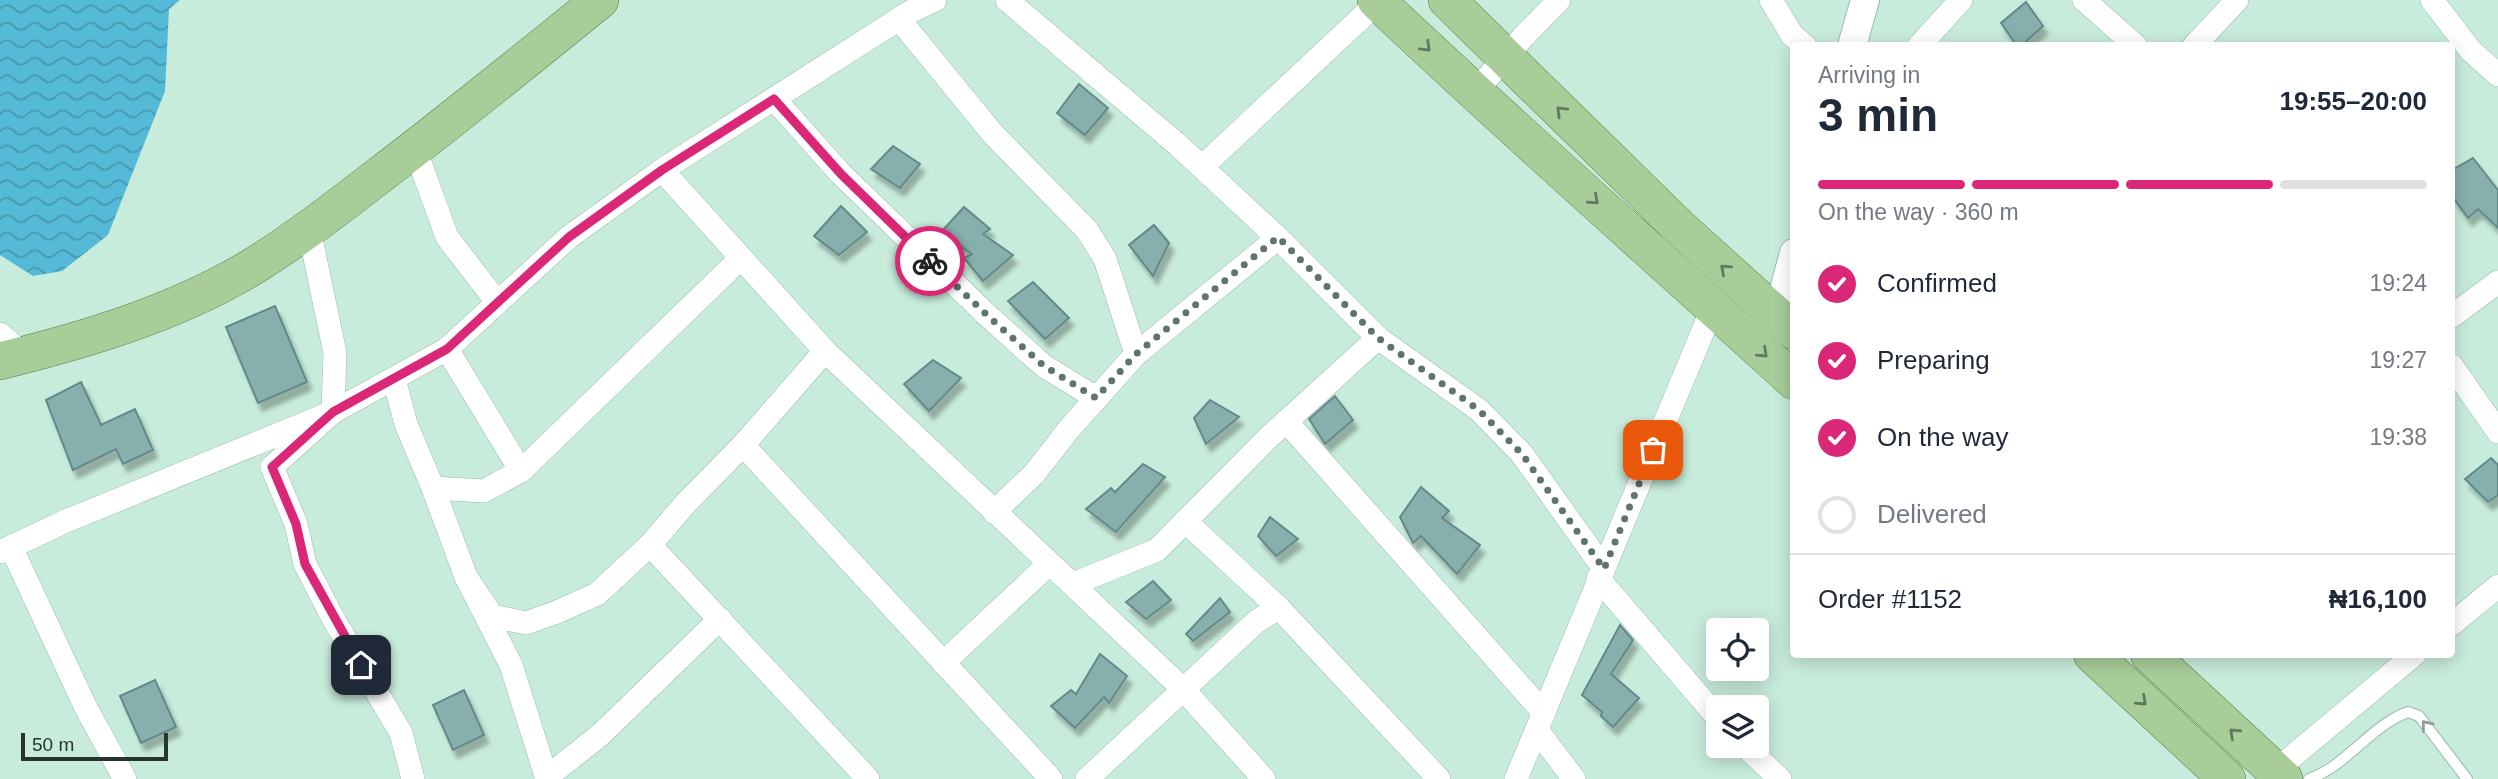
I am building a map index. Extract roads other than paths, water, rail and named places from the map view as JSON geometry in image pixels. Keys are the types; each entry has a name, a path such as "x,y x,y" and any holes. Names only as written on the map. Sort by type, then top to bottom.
{"main road":[{"path":"6,350 97,333 182,303 251,268 309,229 415,149 600,0"},
{"path":"1447,0 1679,227 1785,323"},
{"path":"1377,1 1474,93 1790,377"},
{"path":"2096,658 2227,779"},
{"path":"2154,658 2289,776"}],"street":[{"path":"125,779 5,549 66,521 333,412 447,349 569,237 662,170 899,19 935,0"},
{"path":"1007,0 1202,167 1278,237 1378,338 1479,410 1522,454 1601,573 1706,703"},
{"path":"1474,93 1559,0"},
{"path":"1771,0 1792,35 1800,42"},
{"path":"1853,42 1865,0"},
{"path":"1923,42 1961,0"},
{"path":"2084,0 2131,42"},
{"path":"2197,42 2237,0"},
{"path":"2432,0 2471,51 2498,75"},
{"path":"1202,167 1377,1"},
{"path":"899,19 993,134 1087,230 1105,260 1136,354"},
{"path":"774,99 841,174 988,316 1044,366 1096,398"},
{"path":"415,149 447,237 497,302"},
{"path":"662,170 825,351 1183,690 1264,779"},
{"path":"309,229 335,353 333,412 272,467 296,524 305,564 334,620 401,733 412,779"},
{"path":"994,512 1034,474 1136,354 1278,237"},
{"path":"433,488 484,491 521,471 544,452 741,258"},
{"path":"2455,314 2498,282"},
{"path":"1785,323 1790,284"},
{"path":"1516,779 1713,307"},
{"path":"1073,584 1157,550 1223,481 1378,338"},
{"path":"447,349 521,471"},
{"path":"466,577 492,616 526,623 597,594 650,545 825,351"},
{"path":"2455,370 2498,432"},
{"path":"394,379 406,424 466,577 511,665 547,778 600,735 720,619"},
{"path":"1286,421 1540,721 1574,779"},
{"path":"743,445 1051,779"},
{"path":"1185,521 1279,608 1439,779"},
{"path":"650,545 869,779"},
{"path":"943,663 1049,564"},
{"path":"2455,622 2498,586"},
{"path":"1087,779 1257,621 1279,608"},
{"path":"2289,776 2411,658"},
{"path":"1758,758 1780,779"}],"lane":[{"path":"2289,776 2337,765 2395,717 2408,712 2419,716 2467,779"}],"water":[{"path":"0,0 180,0 169,9 165,91 108,235 62,271 33,276 0,255"}]}
